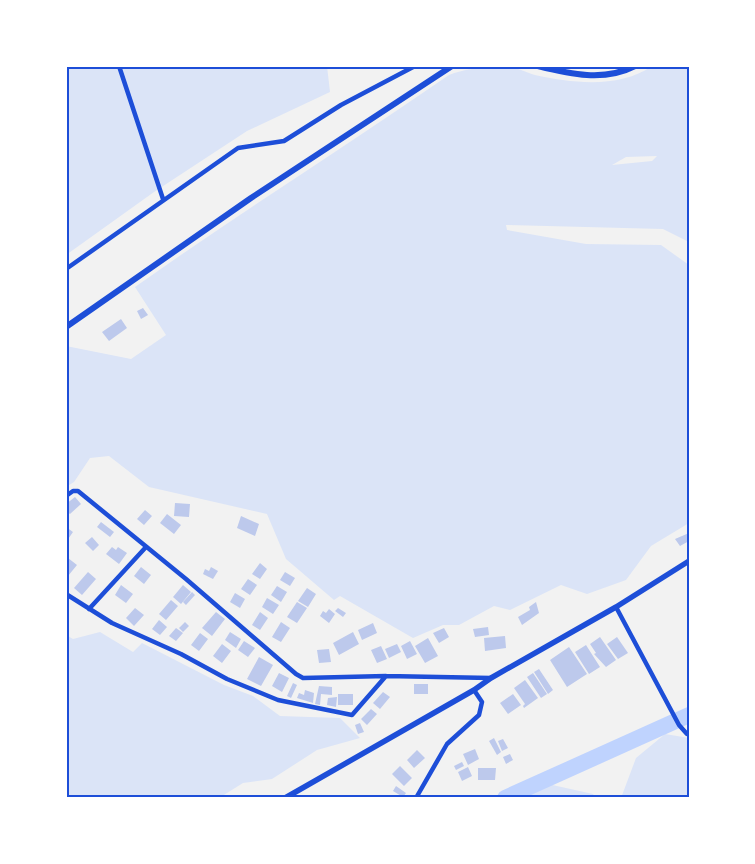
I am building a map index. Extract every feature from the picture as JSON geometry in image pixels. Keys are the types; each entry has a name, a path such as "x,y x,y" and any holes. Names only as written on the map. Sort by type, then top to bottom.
{"main road":[{"path":"66,326 292,170 452,66"},
{"path":"538,66 580,75 618,72 635,66"}],"street":[{"path":"119,66 163,199"},
{"path":"66,269 238,148 284,141 341,105 415,66"},
{"path":"66,496 73,491 78,491 303,678 386,676 491,678"},
{"path":"89,609 146,547"},
{"path":"284,798 616,607 689,561"},
{"path":"66,594 118,626 181,654 235,682 278,700 342,714 355,713 386,676"},
{"path":"616,607 678,725 686,734 689,733"},
{"path":"416,798 447,744 479,716 482,702 474,690"}],"shaded area":[{"path":"66,66 327,66 330,92 247,131 154,192 66,255"},
{"path":"652,66 689,66 689,242 663,229 506,225 507,230 586,244 661,245 689,265 689,523 651,546 626,580 587,594 561,585 510,610 494,606 459,625 443,625 413,638 340,596 334,600 286,559 267,514 149,487 109,456 90,458 74,482 66,487 66,346 131,359 166,335 135,287 449,75 480,68 505,67 549,78 595,82 625,78","holes":["657,156 652,161 612,165 626,157"]},
{"path":"100,632 133,652 142,643 224,685 253,696 280,716 340,718 360,738 317,750 272,779 243,783 219,798 66,798 66,635 73,639"},
{"path":"665,734 689,738 689,798 621,798 636,758"},
{"path":"548,784 593,794 596,798 520,798"}],"building":[{"path":"143,308 148,315 141,319 137,311"},
{"path":"121,319 127,328 109,341 102,332"},
{"path":"75,497 81,504 70,514 66,511 66,504"},
{"path":"175,503 190,504 189,517 174,516"},
{"path":"145,510 152,516 144,525 137,519"},
{"path":"167,514 181,525 174,534 160,523"},
{"path":"241,516 259,524 255,536 237,528"},
{"path":"101,522 114,532 110,537 97,527"},
{"path":"66,527 73,532 66,542"},
{"path":"689,533 689,541 680,546 675,539"},
{"path":"92,537 99,545 93,551 85,543"},
{"path":"112,547 116,550 118,547 127,553 119,564 106,554"},
{"path":"68,558 77,565 68,576 66,561"},
{"path":"260,563 267,569 260,579 252,574"},
{"path":"141,567 151,575 144,584 134,576"},
{"path":"211,567 218,571 213,579 203,574 205,569 209,571"},
{"path":"88,572 96,579 82,595 74,588"},
{"path":"285,572 295,578 290,586 280,580"},
{"path":"248,579 257,585 250,595 241,589"},
{"path":"121,585 133,594 126,603 115,595"},
{"path":"183,585 191,592 181,604 173,597"},
{"path":"277,586 287,592 281,602 271,595"},
{"path":"307,588 316,594 308,607 298,601"},
{"path":"192,592 195,595 186,605 183,602"},
{"path":"235,593 245,599 240,608 230,602"},
{"path":"267,598 279,605 273,614 262,607"},
{"path":"171,600 178,606 166,620 159,614"},
{"path":"297,602 307,608 297,623 287,617"},
{"path":"536,602 539,613 522,625 518,617 530,610 529,607"},
{"path":"135,608 144,615 134,626 126,618"},
{"path":"338,608 346,613 343,617 335,611"},
{"path":"329,609 335,614 329,623 320,616 323,611 326,613"},
{"path":"216,612 225,619 212,636 202,628"},
{"path":"260,612 268,618 260,630 252,625"},
{"path":"159,620 167,627 160,635 152,629"},
{"path":"185,622 189,626 183,632 179,628"},
{"path":"281,622 290,628 281,642 272,637"},
{"path":"373,623 377,633 362,640 358,630"},
{"path":"488,627 489,635 475,637 473,629"},
{"path":"176,628 183,633 176,641 169,636"},
{"path":"444,628 449,637 439,643 433,633"},
{"path":"230,632 241,639 236,648 225,640"},
{"path":"353,632 359,644 339,655 333,643"},
{"path":"200,633 208,639 199,651 191,645"},
{"path":"505,636 506,648 485,651 484,638"},
{"path":"600,637 616,660 606,667 594,654 596,653 590,644"},
{"path":"617,637 628,653 618,659 607,644"},
{"path":"428,638 438,656 425,663 415,646"},
{"path":"244,641 255,648 248,657 238,650"},
{"path":"410,641 417,654 407,659 401,646"},
{"path":"222,644 231,651 222,663 213,656"},
{"path":"397,644 401,652 389,658 385,649"},
{"path":"586,645 600,667 589,674 575,652"},
{"path":"381,646 387,659 377,663 371,650"},
{"path":"569,647 587,674 567,687 550,660"},
{"path":"329,649 331,662 319,663 317,650"},
{"path":"259,657 273,665 261,686 247,679"},
{"path":"539,669 553,690 548,694 534,672"},
{"path":"279,673 289,678 282,692 272,686"},
{"path":"533,673 547,694 541,698 527,677"},
{"path":"525,680 538,698 524,708 525,704 514,688"},
{"path":"293,683 297,685 291,698 287,696"},
{"path":"414,684 428,684 428,694 414,694"},
{"path":"319,686 332,687 332,695 321,694 320,705 315,704"},
{"path":"305,690 314,693 313,703 297,698 299,693 304,695"},
{"path":"383,692 390,697 380,709 373,703"},
{"path":"338,694 353,694 353,705 338,705"},
{"path":"513,694 521,705 508,714 500,703"},
{"path":"337,697 336,707 327,705 328,698"},
{"path":"371,709 377,714 367,725 361,719"},
{"path":"360,723 364,732 358,734 355,725"},
{"path":"494,738 501,752 497,755 489,741"},
{"path":"503,739 508,748 502,751 498,741"},
{"path":"475,749 479,759 468,765 463,754"},
{"path":"417,750 425,758 414,768 407,760"},
{"path":"510,754 513,760 506,764 503,757"},
{"path":"462,762 464,766 456,770 454,766"},
{"path":"400,766 412,778 404,786 392,774"},
{"path":"468,767 472,776 462,781 458,772"},
{"path":"478,768 496,768 495,780 478,780"},
{"path":"396,786 406,793 403,797 393,791"}],"waterway":[{"path":"505,798 689,715"}]}
